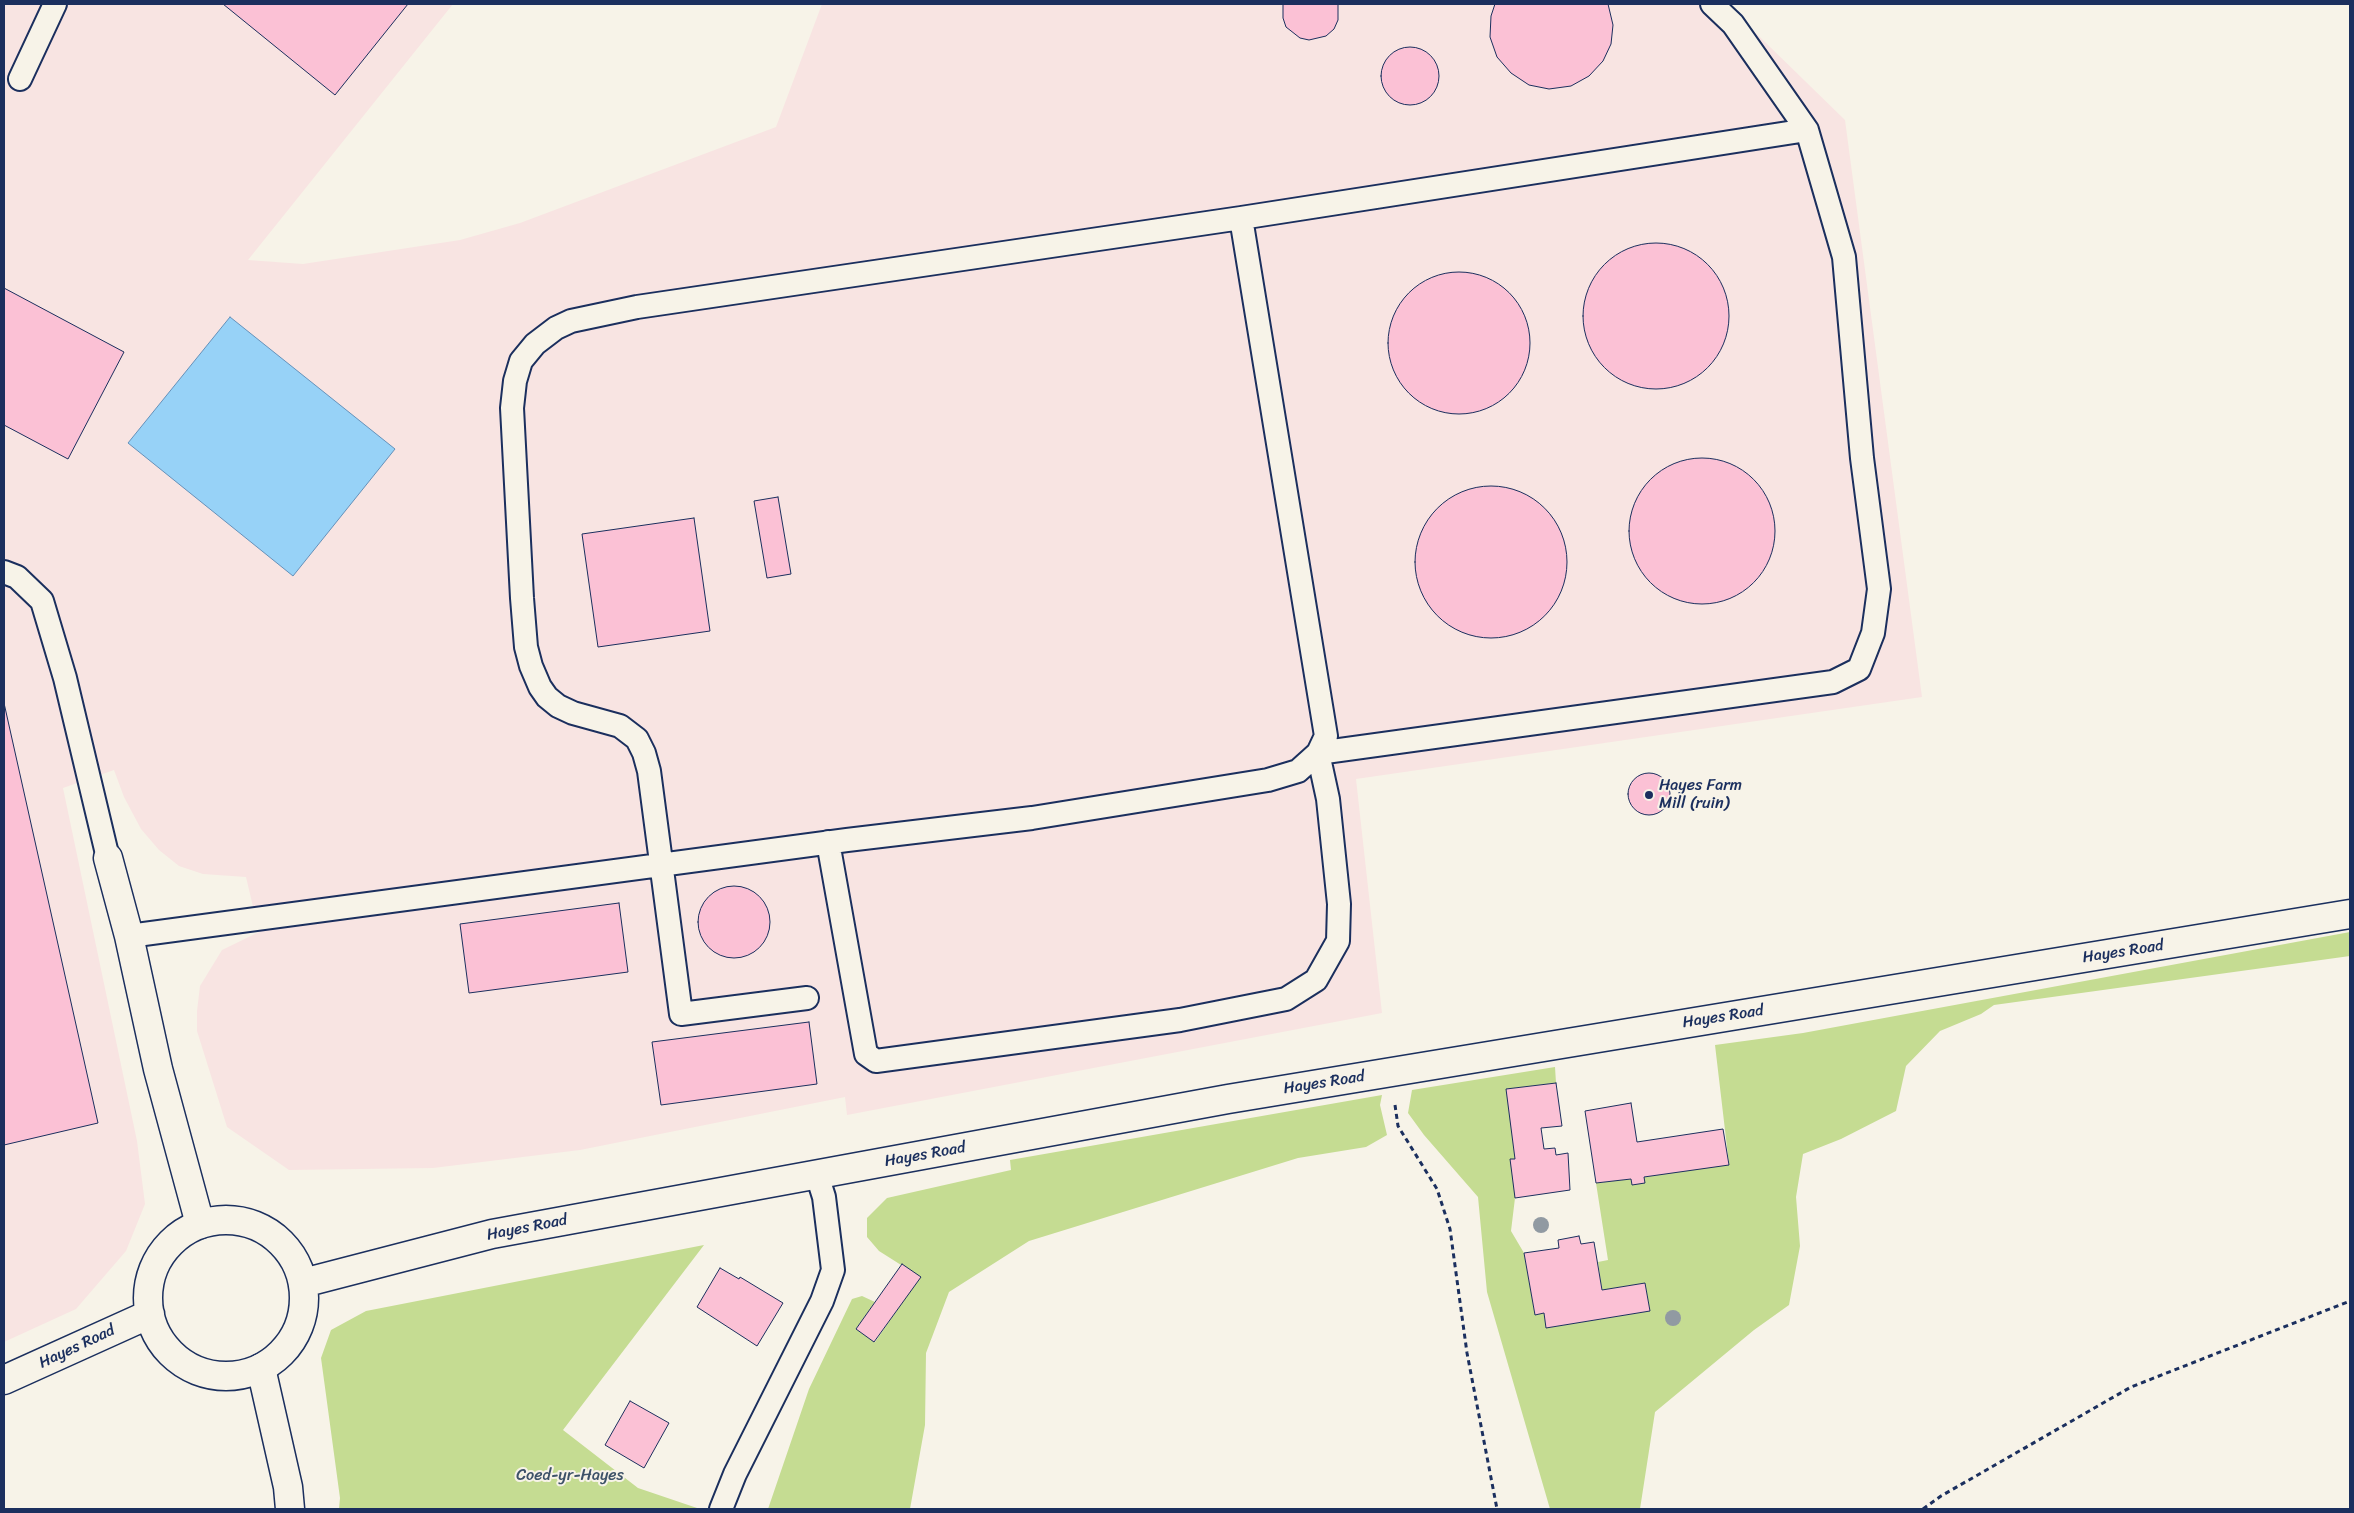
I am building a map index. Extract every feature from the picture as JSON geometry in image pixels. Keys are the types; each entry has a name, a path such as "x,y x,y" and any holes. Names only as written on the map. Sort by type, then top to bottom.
{"street":[{"path":"108,858 129,936 158,1069 200,1224"},
{"name":"Hayes Road","path":"303,1283 492,1234 1228,1099 2350,914"},
{"path":"228,1220 254,1225 269,1232 289,1251 303,1283 304,1310 293,1340 274,1360 261,1368 235,1376 204,1373 180,1362 160,1342 150,1314 148,1292 154,1265 170,1243 200,1224 228,1220"},
{"name":"Hayes Road","path":"4,1380 150,1314"},
{"path":"261,1368 288,1487 290,1509"}],"lane":[{"path":"20,78 55,4"},
{"path":"1318,753 1833,682 1859,669 1873,633 1879,588 1862,458 1844,257 1807,130 1733,24 1712,4"},
{"path":"807,998 681,1014 649,771 644,753 637,739 620,726 574,713 558,706 547,697 540,687 531,666 526,647 522,598 512,408 521,360 535,344 556,328 571,321 637,307 1241,218 1807,130"},
{"path":"129,936 661,866 828,842 1032,818 1268,780 1298,771 1318,753 1326,736 1241,218"},
{"path":"4,572 17,577 42,601 65,678 108,858"},
{"path":"828,842 866,1054 876,1061 1180,1020 1286,999 1316,980 1338,941 1338,895 1328,799 1318,753"},
{"path":"721,1509 735,1474 822,1301 833,1270 824,1197 818,1175"}],"path":[{"path":"1390,1072 1398,1126 1437,1189 1450,1229 1467,1352 1497,1509"},
{"path":"1923,1509 1941,1496 2131,1387 2350,1301"}],"shaded area":[{"path":"4,4 453,4 248,260 303,264 460,240 520,223 776,127 822,4 1726,4 1845,120 1922,697 1356,779 1382,1013 847,1115 845,1097 580,1150 433,1168 289,1170 227,1127 197,1031 197,1011 200,986 222,950 259,932 246,877 203,874 179,866 159,850 141,829 124,797 114,770 63,788 137,1141 145,1204 126,1251 76,1309 4,1342"}],"green space":[{"path":"2350,932 2350,956 1994,1005 1981,1014 1940,1031 1906,1066 1896,1111 1841,1139 1803,1154 1796,1197 1800,1246 1789,1305 1754,1330 1655,1412 1640,1509 1550,1509 1487,1292 1478,1197 1424,1135 1408,1113 1412,1090 1555,1067 1556,1083 1507,1089 1515,1159 1515,1198 1511,1231 1524,1253 1535,1315 1544,1313 1546,1328 1650,1311 1645,1283 1602,1290 1598,1262 1608,1260 1596,1183 1631,1179 1632,1185 1644,1177 1729,1164 1715,1045 1803,1033"},
{"path":"1382,1095 1380,1105 1387,1135 1366,1147 1298,1158 1029,1241 949,1292 926,1353 925,1425 910,1509 768,1509 809,1389 852,1299 862,1296 875,1302 856,1329 875,1342 920,1277 879,1251 867,1237 867,1218 887,1198 1011,1170 1010,1160"},
{"name":"Coed-yr-Hayes","path":"704,1245 563,1430 638,1488 700,1509 339,1509 340,1498 321,1358 331,1330 366,1311"}],"water":[{"path":"230,317 395,449 293,576 128,443"}],"building":[{"path":"223,4 408,4 335,95"},
{"path":"1283,4 1338,4 1338,20 1334,29 1326,36 1309,40 1300,38 1286,27 1283,18"},
{"path":"1495,4 1608,4 1613,25 1611,44 1603,61 1589,76 1571,86 1549,89 1529,85 1511,73 1497,57 1490,37 1491,16"},
{"path":"1404,47 1416,47 1431,55 1439,70 1439,82 1431,97 1416,105 1404,105 1389,97 1381,82 1381,70 1389,55"},
{"path":"1656,243 1684,249 1708,264 1723,288 1729,316 1723,344 1708,368 1684,383 1656,389 1628,383 1604,368 1589,344 1583,316 1589,288 1604,264 1628,249"},
{"path":"1459,272 1473,273 1486,277 1499,284 1509,293 1518,303 1525,316 1529,329 1529,357 1525,370 1518,383 1509,393 1499,402 1486,409 1473,413 1459,414 1445,413 1432,409 1419,402 1409,393 1400,383 1393,370 1389,357 1388,343 1389,329 1393,316 1400,303 1409,293 1419,284 1432,277 1445,273"},
{"path":"4,288 124,352 68,459 4,425"},
{"path":"1702,458 1730,464 1742,470 1753,480 1763,491 1769,503 1775,531 1769,559 1763,571 1753,582 1742,592 1730,598 1702,604 1674,598 1662,592 1651,582 1641,571 1635,559 1629,531 1635,503 1641,491 1651,480 1662,470 1674,464"},
{"path":"1491,486 1506,487 1520,492 1545,508 1561,533 1566,547 1566,577 1561,591 1545,616 1520,632 1506,637 1491,638 1476,637 1462,632 1437,616 1421,591 1416,577 1415,562 1416,547 1421,533 1437,508 1462,492 1476,487"},
{"path":"778,497 791,574 767,578 754,501"},
{"path":"694,518 710,631 598,647 582,534"},
{"path":"4,703 98,1123 4,1145"},
{"name":"Hayes Farm Mill (ruin)","path":"1645,773 1653,773 1664,779 1670,794 1664,809 1653,815 1645,815 1634,809 1628,798 1628,790 1634,779"},
{"path":"734,886 754,892 764,902 770,922 764,942 754,952 734,958 714,952 704,942 698,922 704,902 714,892"},
{"path":"619,903 628,972 469,993 460,924"},
{"path":"809,1022 817,1084 661,1105 652,1042"},
{"path":"1556,1083 1562,1126 1541,1128 1544,1149 1555,1148 1556,1155 1568,1153 1570,1190 1515,1198 1510,1159 1515,1159 1506,1089"},
{"path":"1631,1103 1637,1142 1723,1129 1729,1165 1644,1177 1645,1183 1632,1185 1631,1179 1596,1183 1585,1111"},
{"path":"1579,1236 1581,1244 1594,1242 1602,1290 1645,1283 1650,1311 1546,1328 1544,1313 1535,1315 1524,1253 1559,1248 1558,1240"},
{"path":"902,1264 921,1277 874,1342 856,1329"},
{"path":"720,1268 739,1279 740,1277 783,1303 757,1346 697,1307"},
{"path":"630,1401 669,1423 644,1468 605,1445"}],"place":[{"name":"Hayes Farm Mill (ruin)","path":"1649,795"}]}
